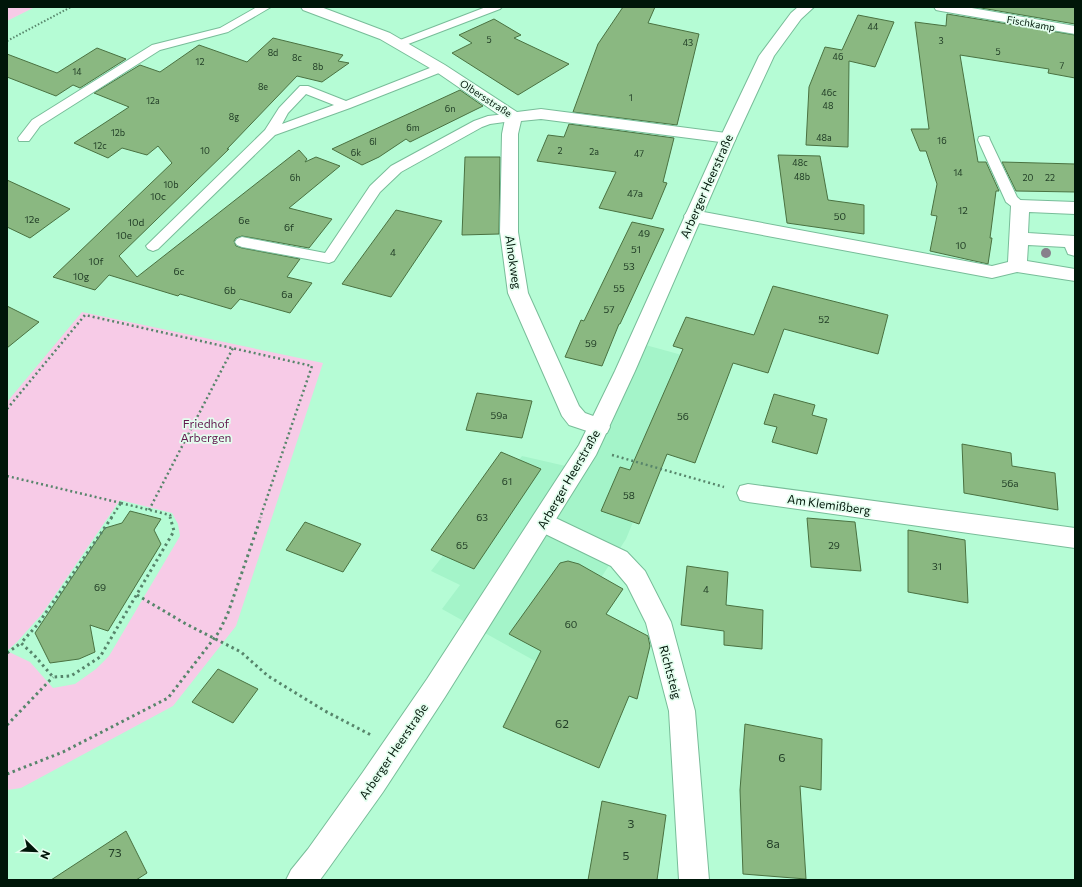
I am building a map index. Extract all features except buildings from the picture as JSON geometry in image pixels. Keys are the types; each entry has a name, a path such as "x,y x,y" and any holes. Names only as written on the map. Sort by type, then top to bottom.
{"street":[{"name":"Olbersstraße","path":"308,7 385,36 440,68 514,117 541,114 728,138"},
{"name":"Arberger Heerstraße","path":"300,880 318,859 396,748 588,450 625,371 728,138 767,56 796,16 807,7"},
{"name":"Fischkamp","path":"941,7 1075,30"},
{"name":"Alnokweg","path":"514,117 510,134 509,232 518,293 570,410 577,419 599,427"},
{"path":"1017,266 1020,206 1075,208"},
{"path":"693,216 992,272 1017,266 1075,276"},
{"path":"1019,238 1073,242 1075,250"},
{"name":"Am Klemißberg","path":"748,493 1075,538"},
{"name":"Richtsteig","path":"543,522 618,559 636,578 658,622 682,711 694,880"}],"lane":[{"path":"24,138 36,123 156,47 205,36 224,30 265,7"},
{"path":"399,44 496,7"},
{"path":"270,132 346,106 440,68"},
{"path":"153,246 270,132 283,111 304,89 346,106"},
{"path":"242,242 329,258 376,189 396,169 478,124 488,120 514,117"},
{"path":"984,140 1011,199 1020,206"}],"path":[{"path":"7,41 71,7"},
{"path":"7,409 85,315 312,366 228,613 214,639 168,698 63,752 7,774"},
{"path":"149,510 233,348"},
{"path":"588,450 614,455 748,493"},
{"path":"7,476 170,514 174,530 100,657 71,676 53,677 7,725"},
{"path":"7,653 21,643 38,624 121,503"},
{"path":"137,595 186,624 241,652 268,676 325,711 396,748"},
{"path":"21,643 34,655 53,677"}],"shaded area":[{"path":"631,341 700,360 626,539 544,666 442,609 460,585 431,571 522,456 570,467"}],"green space":[{"path":"7,7 35,7 7,21"},
{"name":"Friedhof Arbergen","path":"82,312 323,363 236,626 173,706 21,788 7,790 7,402","holes":["120,500 172,513 178,524 180,536 109,656 96,669 75,684 53,688 30,662 7,651 42,614"]}]}
